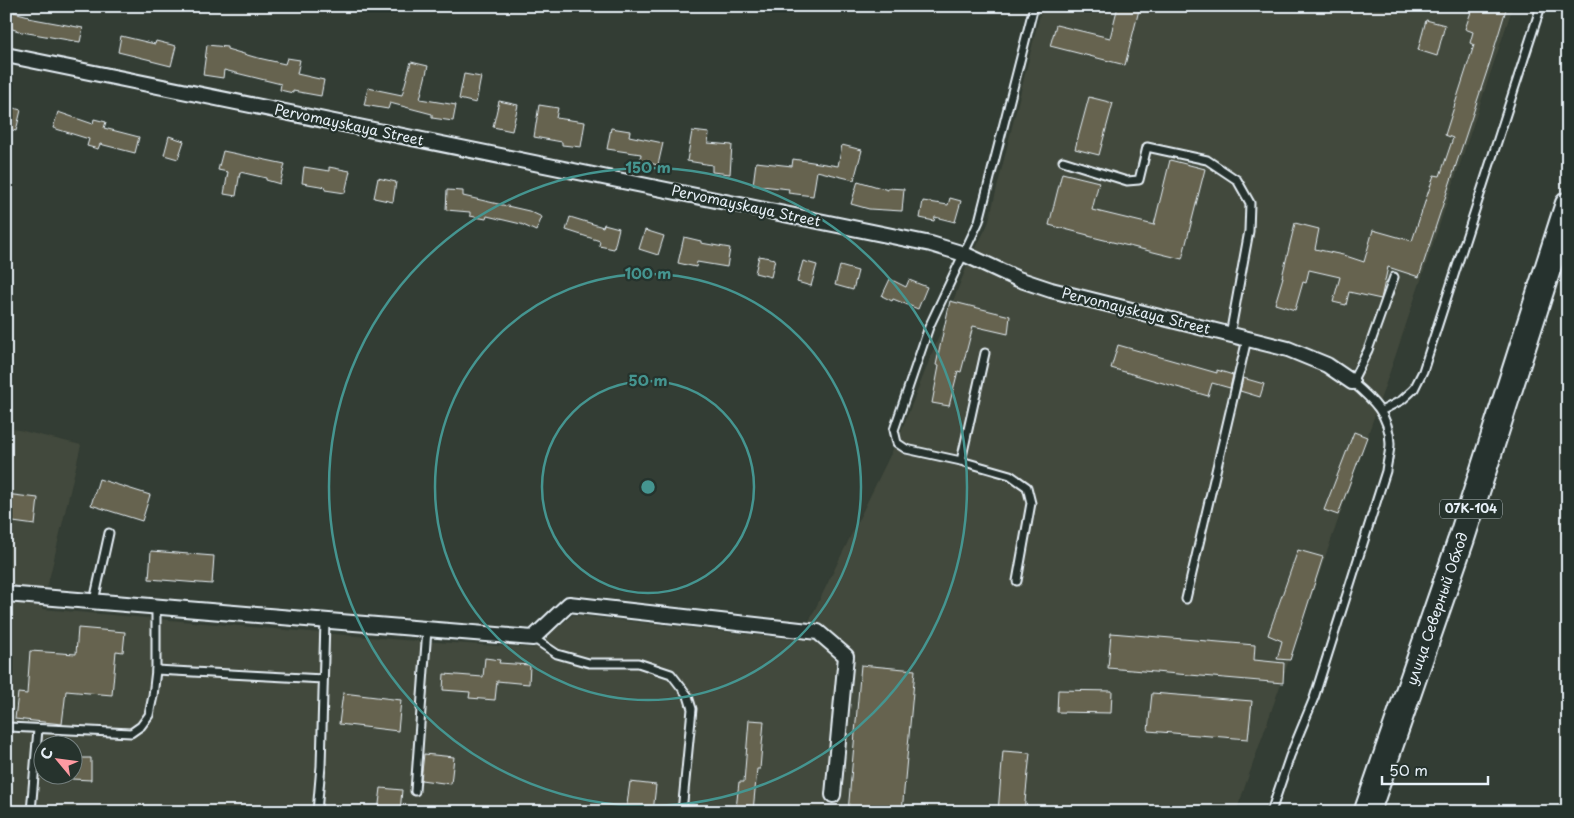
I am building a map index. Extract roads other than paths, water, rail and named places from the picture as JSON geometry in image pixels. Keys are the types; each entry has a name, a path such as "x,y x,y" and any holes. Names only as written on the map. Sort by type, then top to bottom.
{"highway":[{"name":"улица Северный Обход","path":"1368,812 1461,540 1568,205"}],"street":[{"name":"Pervomayskaya Street","path":"6,55 931,244 964,254 1018,279 1051,290 1288,349 1327,365 1352,382"},
{"path":"6,594 532,638 569,604 818,632 846,656 833,795"}],"lane":[{"path":"1017,581 1031,502 1027,487 1010,475 906,449 897,443 894,430 929,327 979,221 1034,6"},
{"path":"1381,411 1402,400 1414,389 1423,371 1541,6"},
{"path":"1063,161 1127,181 1138,180 1147,147 1208,160 1237,180 1250,203 1249,230 1230,335"},
{"path":"1271,812 1290,756 1314,698 1386,471 1390,444 1387,427 1381,411 1373,400 1352,382 1368,350 1394,277"},
{"path":"1186,599 1248,339"},
{"path":"960,461 985,353"},
{"path":"94,601 109,533"},
{"path":"9,727 131,733 141,726 149,715 156,670 156,606"},
{"path":"317,812 321,766 325,620"},
{"path":"414,792 427,629"},
{"path":"532,638 557,654 589,664 638,663 671,674 688,696 692,709 682,812"},
{"path":"156,670 323,679"},
{"path":"31,812 38,729"}]}
